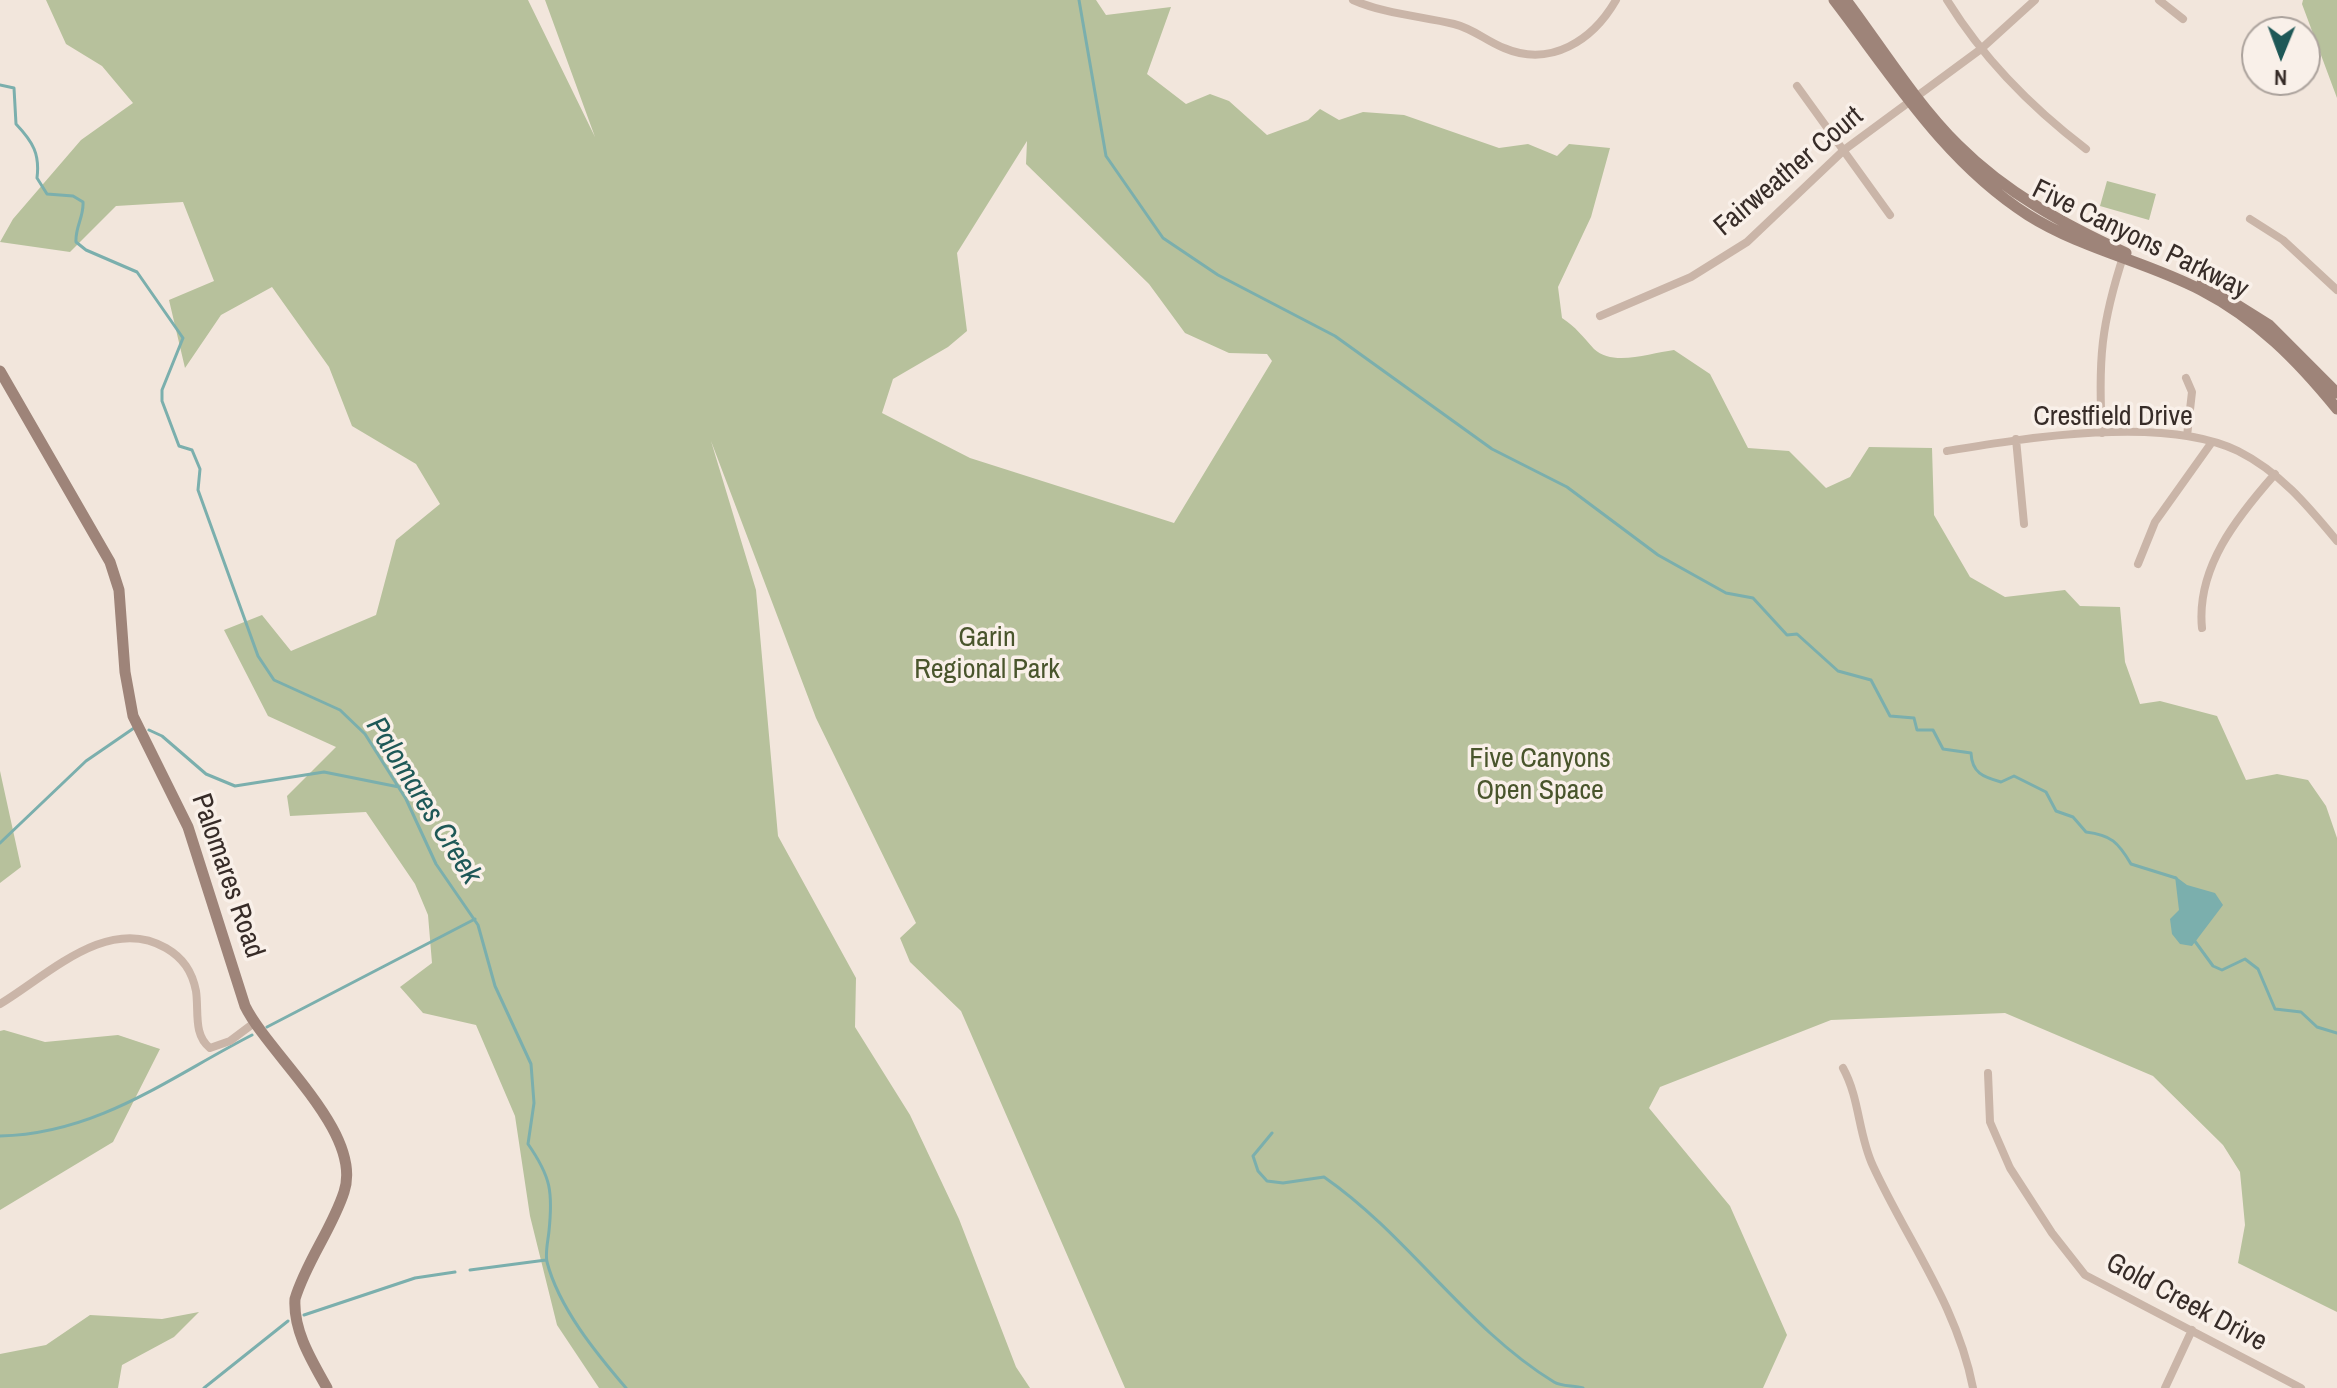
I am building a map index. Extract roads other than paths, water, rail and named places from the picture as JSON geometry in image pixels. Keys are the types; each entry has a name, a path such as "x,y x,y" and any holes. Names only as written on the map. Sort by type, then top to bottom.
{"street":[{"path":"1353,0 1384,12 1476,30 1503,48 1532,55 1556,53 1584,39 1598,27 1616,0"},
{"name":"Five Canyons Parkway","path":"1834,0 1914,100"},
{"name":"Five Canyons Parkway","path":"1846,0 1949,148 2004,198 2065,235 2211,287 2243,306 2304,357 2334,392 2337,409"},
{"path":"1947,0 1981,49 2034,109 2086,149"},
{"name":"Fairweather Court","path":"1600,316 1691,277 1747,242 1844,150 1981,49 2035,0"},
{"path":"2159,0 2183,19"},
{"path":"1797,86 1890,215"},
{"path":"2250,219 2283,240 2337,290"},
{"path":"2102,433 2101,346 2106,308 2124,256"},
{"name":"Palomares Road","path":"0,371 110,562 119,590 125,672 133,716 188,827 245,1006 254,1023 296,1074 325,1117 346,1164 344,1194 295,1299 294,1313 308,1353 327,1388"},
{"path":"2186,378 2192,392 2187,436"},
{"name":"Crestfield Drive","path":"1947,451 2016,439 2102,433 2187,436 2237,451 2275,474 2305,502 2337,541"},
{"path":"2016,439 2024,524"},
{"path":"2138,564 2155,522 2212,442"},
{"path":"2202,628 2200,604 2205,579 2218,551 2275,474"},
{"path":"0,1004 97,943 124,939 155,942 179,956 189,969 195,988 198,1033 210,1048 230,1041 254,1023"},
{"path":"1843,1068 1855,1089 1871,1162 1943,1293 1966,1350 1973,1388"},
{"name":"Gold Creek Drive","path":"1988,1073 1990,1122 2010,1168 2052,1233 2085,1275 2301,1388"},
{"path":"2165,1388 2192,1330"}],"water":[{"path":"2175,876 2187,885 2215,893 2223,905 2192,946 2180,944 2172,934 2170,919 2179,910"}],"waterway":[{"path":"1079,0 1106,156 1163,238 1218,275 1335,336 1492,449 1567,487 1658,555 1726,593 1753,598 1787,635 1797,634 1838,671 1871,680 1890,716 1914,718 1917,730 1933,730 1943,749 1971,753 1976,770 1984,776 2001,782 2014,776 2046,792 2056,811 2073,817 2086,832 2113,841 2131,864 2176,878"},
{"name":"Palomares Creek","path":"0,85 14,88 16,124 34,149 37,178 47,194 73,196 83,202 76,242 86,250 137,272 183,338 162,390 162,401 179,446 192,450 200,469 198,490 258,656 274,680 340,710 365,734 406,799 436,864 478,925 495,986 531,1064 534,1103 528,1144 542,1166 549,1185 551,1206 547,1262 569,1313 626,1388"},
{"path":"0,843 86,761 134,728"},
{"path":"149,730 162,736 206,774 235,786 324,772 399,787"},
{"path":"267,1027 475,919"},
{"path":"2194,940 2213,966 2222,970 2245,959 2258,969 2275,1009 2301,1012 2317,1027 2337,1033"},
{"path":"0,1136 36,1133 101,1114 162,1085 252,1035"},
{"path":"1272,1133 1253,1156 1258,1171 1267,1181 1283,1183 1324,1177 1384,1226 1493,1336 1557,1384 1583,1388"},
{"path":"470,1270 546,1260"},
{"path":"304,1315 415,1278 455,1272"},
{"path":"204,1388 288,1321"}],"park label":[{"name":"Garin Regional Park","path":"987,654"},
{"name":"Five Canyons Open Space","path":"1540,775"}]}
